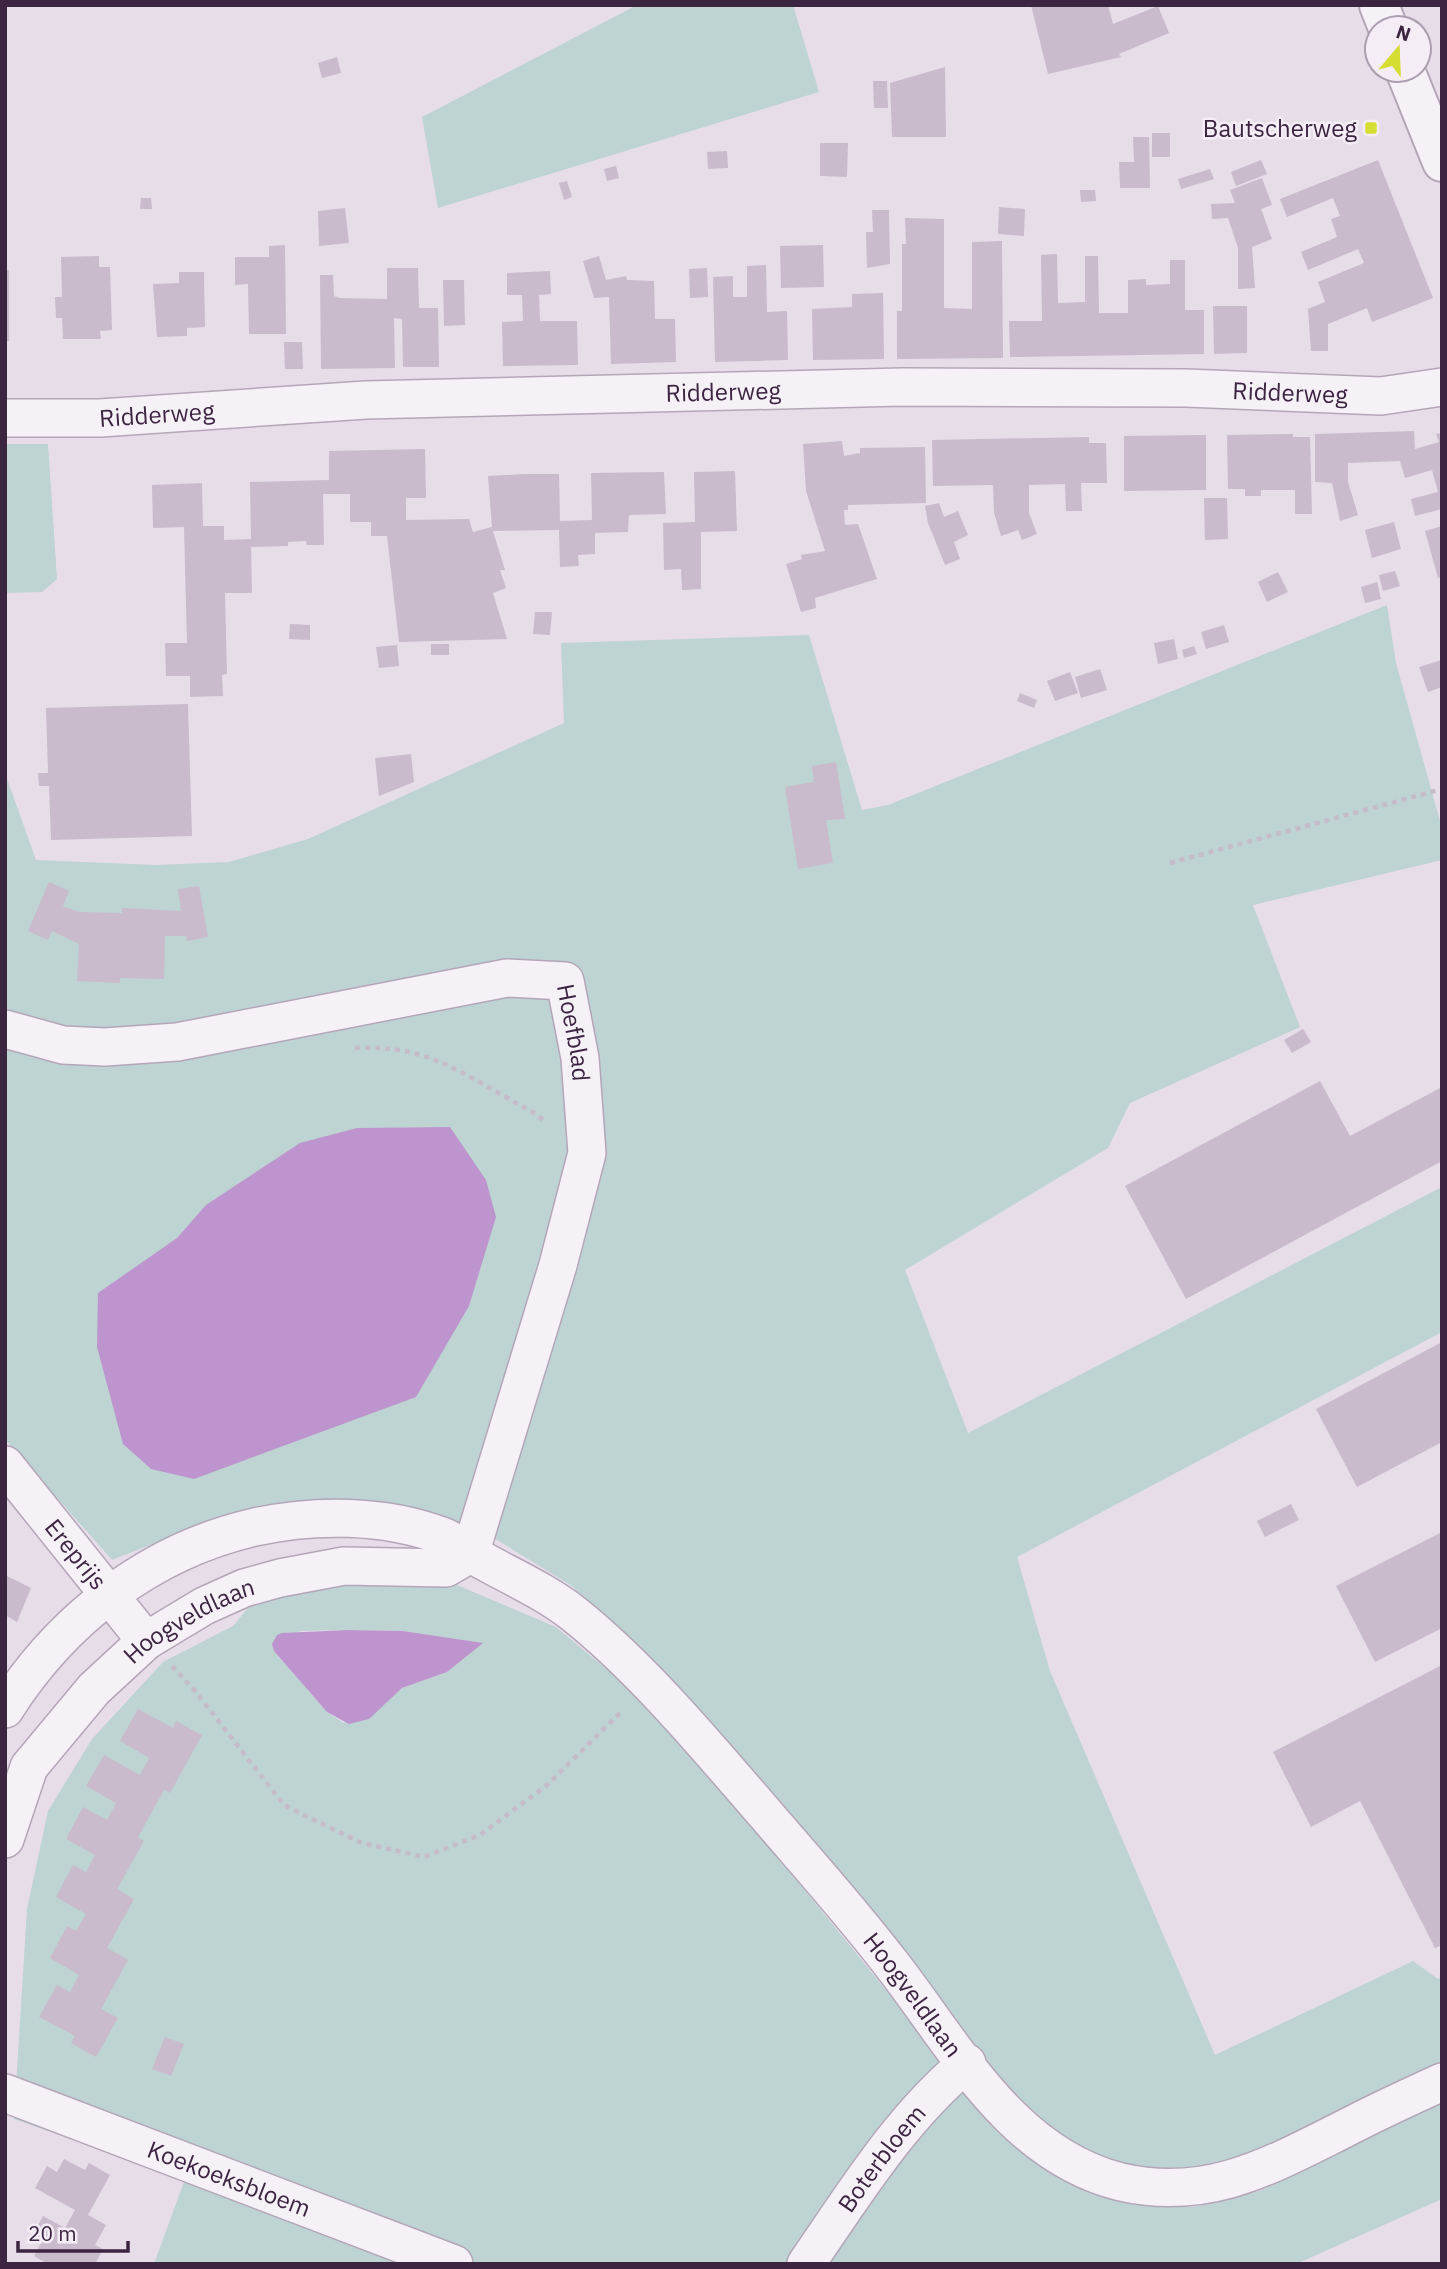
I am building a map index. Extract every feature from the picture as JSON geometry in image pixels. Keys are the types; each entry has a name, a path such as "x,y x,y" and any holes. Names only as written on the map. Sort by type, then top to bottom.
{"street":[{"path":"1411,84 1442,162"},
{"name":"Ridderweg","path":"5,418 100,418 366,400 902,387 1186,388 1381,396 1442,387"},
{"name":"Hoefblad","path":"5,1029 63,1045 105,1047 177,1042 507,978 565,981 580,1058 587,1153 558,1265 470,1554"},
{"name":"Ereprijs","path":"5,1465 146,1642"},
{"name":"Hoogveldlaan","path":"5,1709 22,1682 64,1635 110,1594 144,1571 188,1548 230,1533 279,1521 338,1518 382,1522 447,1537 470,1554 533,1586 574,1615 621,1656 708,1747 878,1947 1002,2110 1027,2134 1061,2158 1085,2170 1122,2182 1160,2187 1196,2187 1232,2180 1265,2169 1442,2082"},
{"name":"Hoogveldlaan","path":"5,1839 29,1767 94,1689 146,1642 204,1606 244,1588 280,1578 345,1566 446,1568 470,1554"},
{"name":"Boterbloem","path":"806,2264 880,2157 915,2113 967,2063"},
{"name":"Koekoeksbloem","path":"5,2093 454,2264"}],"path":[{"path":"1170,863 1442,789"},
{"path":"342,1049 379,1047 419,1053 445,1062 530,1110 587,1153"},
{"path":"146,1642 195,1691 285,1805 359,1842 424,1857 480,1835 536,1794 649,1686"}],"green space":[{"path":"637,5 793,5 819,92 438,208 422,117"},
{"path":"5,444 48,444 57,579 42,592 5,593"},
{"path":"1387,605 1396,663 1442,828 1442,860 1253,905 1300,1027 1130,1103 1108,1148 905,1270 968,1433 1442,1187 1442,1332 1017,1557 1050,1671 1215,2055 1413,1961 1438,1979 1442,1977 1442,2064 1267,2149 1222,2165 1175,2172 1150,2171 1115,2163 1082,2148 1023,2107 762,1790 572,1586 484,1532 311,1504 219,1518 112,1560 5,1439 5,773 36,860 156,865 229,862 308,839 564,723 561,643 809,635 862,810 888,805"},
{"path":"318,1582 457,1585 556,1627 665,1718 994,2123 1051,2172 1111,2199 1161,2207 1194,2207 1260,2191 1442,2101 1442,2199 1296,2264 154,2264 185,2179 14,2119 27,1909 48,1811 92,1739 163,1662 233,1626 257,1597","holes":["300,1631 403,1631 482,1643 447,1672 402,1688 344,1723 327,1712 274,1651"]}],"shaded area":[{"path":"450,1127 486,1180 496,1217 469,1306 416,1397 194,1479 151,1469 123,1444 97,1347 98,1293 177,1238 206,1205 300,1143 357,1128"},
{"path":"403,1631 483,1643 447,1672 402,1688 369,1719 349,1724 327,1712 274,1651 272,1644 277,1635 282,1633"}],"building":[{"path":"1031,5 1108,5 1113,24 1158,6 1169,33 1119,54 1121,57 1048,74"},
{"path":"337,57 341,73 322,78 318,63"},
{"path":"945,67 946,137 892,137 890,83"},
{"path":"873,81 887,81 888,108 874,108"},
{"path":"1152,133 1170,133 1170,157 1152,157"},
{"path":"1133,137 1149,137 1150,188 1120,188 1119,162 1134,162"},
{"path":"820,143 848,143 847,177 820,176"},
{"path":"727,151 728,168 708,169 707,152"},
{"path":"1261,160 1267,174 1236,186 1231,172"},
{"path":"1378,160 1433,298 1372,322 1367,308 1328,324 1328,351 1311,351 1308,309 1325,302 1318,282 1364,263 1358,249 1308,270 1301,252 1337,237 1331,219 1340,216 1333,198 1287,217 1280,199"},
{"path":"616,166 619,178 607,181 604,169"},
{"path":"1210,169 1214,179 1181,189 1178,179"},
{"path":"1262,178 1272,205 1261,209 1272,239 1252,247 1255,288 1238,289 1238,248 1228,218 1212,219 1211,204 1235,203 1230,190"},
{"path":"567,181 572,197 564,200 559,183"},
{"path":"1080,190 1095,190 1096,201 1081,202"},
{"path":"141,198 151,198 152,209 140,209"},
{"path":"999,207 1025,209 1024,236 998,234"},
{"path":"345,208 349,243 319,246 318,211"},
{"path":"872,210 889,210 890,264 867,268 866,232 873,232"},
{"path":"905,218 944,219 944,308 972,309 972,242 1002,241 1003,358 897,359 897,311 902,311 902,244 906,244"},
{"path":"285,245 286,334 249,334 248,284 235,285 235,257 269,257 269,246"},
{"path":"823,245 824,287 781,288 780,246"},
{"path":"1057,254 1058,303 1085,302 1085,256 1098,256 1099,313 1128,313 1128,280 1146,279 1146,285 1170,284 1170,260 1185,260 1185,310 1204,310 1204,354 1010,357 1009,321 1042,321 1041,255"},
{"path":"99,256 99,267 110,267 112,330 100,331 101,339 63,339 62,318 56,318 55,297 62,297 61,257"},
{"path":"599,256 606,280 626,276 627,280 654,281 655,319 675,319 676,362 611,364 609,297 594,298 583,261"},
{"path":"766,265 767,312 787,311 788,360 715,362 713,277 733,276 733,297 747,297 747,266"},
{"path":"387,268 418,268 419,308 438,308 439,367 403,367 402,319 394,318 395,368 321,369 320,275 333,275 334,296 387,299"},
{"path":"707,268 708,297 690,298 689,269"},
{"path":"5,270 9,270 9,341 5,341"},
{"path":"550,271 551,294 539,295 540,321 577,321 578,365 503,366 502,322 523,321 522,295 507,295 507,273"},
{"path":"179,272 204,272 205,327 187,328 187,336 157,337 153,284 179,283"},
{"path":"443,280 464,280 465,325 444,326"},
{"path":"883,293 884,359 813,360 812,309 852,307 852,294"},
{"path":"1213,306 1247,306 1247,353 1214,354"},
{"path":"284,342 302,342 303,369 285,369"},
{"path":"1414,431 1415,449 1439,442 1436,434 1442,433 1442,509 1415,516 1411,499 1438,492 1432,470 1405,478 1400,461 1348,463 1348,482 1358,515 1340,521 1332,483 1315,482 1315,434"},
{"path":"1293,434 1293,437 1310,437 1312,514 1295,514 1295,490 1261,490 1261,496 1245,496 1245,489 1228,489 1227,435"},
{"path":"1206,435 1206,490 1124,491 1124,436"},
{"path":"1089,437 1089,443 1106,443 1107,483 1081,483 1082,511 1066,511 1065,484 1029,485 1029,513 1037,534 1022,540 1018,530 1001,536 994,513 993,485 933,486 932,440"},
{"path":"842,441 844,456 860,453 860,448 925,447 926,503 848,505 848,510 844,510 845,525 858,524 877,579 815,598 816,608 801,612 786,564 802,559 801,555 825,551 806,491 803,444"},
{"path":"425,449 426,498 406,498 406,520 469,519 473,532 492,527 488,476 524,474 559,474 560,521 592,520 591,473 664,472 666,514 629,515 628,532 595,533 595,554 578,555 579,566 560,567 559,530 493,531 505,570 500,570 506,588 493,593 507,639 399,642 387,536 371,536 371,522 350,522 350,494 323,494 324,545 307,545 306,541 288,542 288,546 251,547 252,593 225,593 227,674 222,675 223,696 190,697 190,676 166,676 165,643 187,643 184,527 153,528 152,485 202,483 203,526 224,526 224,540 251,539 250,482 329,480 329,451"},
{"path":"735,471 737,531 701,532 701,589 682,590 681,569 664,570 663,523 695,522 694,472"},
{"path":"1204,498 1227,498 1228,539 1205,540"},
{"path":"939,503 944,517 958,511 968,535 954,542 960,559 945,565 928,523 925,506"},
{"path":"1394,522 1401,549 1372,558 1365,530"},
{"path":"1442,526 1442,577 1438,578 1425,531"},
{"path":"1395,571 1400,586 1383,591 1379,575"},
{"path":"1278,572 1288,592 1267,602 1258,582"},
{"path":"1377,582 1381,599 1365,603 1361,587"},
{"path":"535,612 552,612 550,635 533,634"},
{"path":"290,624 310,625 310,640 289,639"},
{"path":"1224,625 1229,642 1206,649 1201,632"},
{"path":"1174,639 1178,659 1158,664 1154,643"},
{"path":"431,644 449,644 449,655 431,655"},
{"path":"397,645 399,666 379,668 376,647"},
{"path":"1194,646 1197,654 1184,658 1182,650"},
{"path":"1442,660 1442,687 1428,692 1419,667"},
{"path":"1100,669 1107,690 1081,698 1075,677"},
{"path":"1070,672 1078,693 1055,701 1047,681"},
{"path":"1020,693 1037,700 1034,708 1017,701"},
{"path":"188,704 192,836 51,840 49,786 39,786 38,773 48,773 46,708"},
{"path":"411,754 414,782 379,796 375,758"},
{"path":"836,762 845,819 826,820 833,863 798,869 785,787 814,782 812,766"},
{"path":"49,882 69,891 63,906 79,912 122,913 122,908 181,911 178,889 199,886 208,937 187,941 186,936 165,936 164,979 120,978 120,983 77,981 79,944 52,931 48,940 28,931"},
{"path":"1303,1029 1311,1042 1292,1053 1284,1040"},
{"path":"1320,1081 1350,1136 1442,1087 1442,1161 1186,1299 1125,1186"},
{"path":"1442,1342 1442,1442 1357,1487 1316,1409"},
{"path":"1291,1504 1299,1520 1265,1537 1257,1521"},
{"path":"1442,1532 1442,1628 1375,1662 1336,1586"},
{"path":"5,1575 31,1588 17,1622 5,1615"},
{"path":"1442,1665 1442,1945 1435,1948 1360,1801 1311,1827 1273,1752"},
{"path":"138,1709 173,1728 176,1721 202,1735 170,1793 164,1790 138,1837 144,1841 117,1889 134,1899 107,1948 128,1960 101,2009 118,2018 96,2057 71,2043 75,2036 39,2017 57,1985 70,1992 79,1975 50,1958 67,1926 76,1931 86,1914 56,1897 73,1865 86,1872 95,1855 66,1839 83,1807 107,1820 116,1803 86,1786 104,1755 140,1775 149,1758 120,1741"},
{"path":"165,2037 184,2044 171,2076 152,2069"},
{"path":"64,2159 85,2170 89,2163 110,2175 88,2215 106,2225 95,2245 103,2249 95,2264 48,2264 34,2256 41,2243 31,2238 43,2216 65,2228 75,2210 35,2188 47,2166 57,2172"}],"place":[{"name":"Bautscherweg","path":"1371,128"}]}
